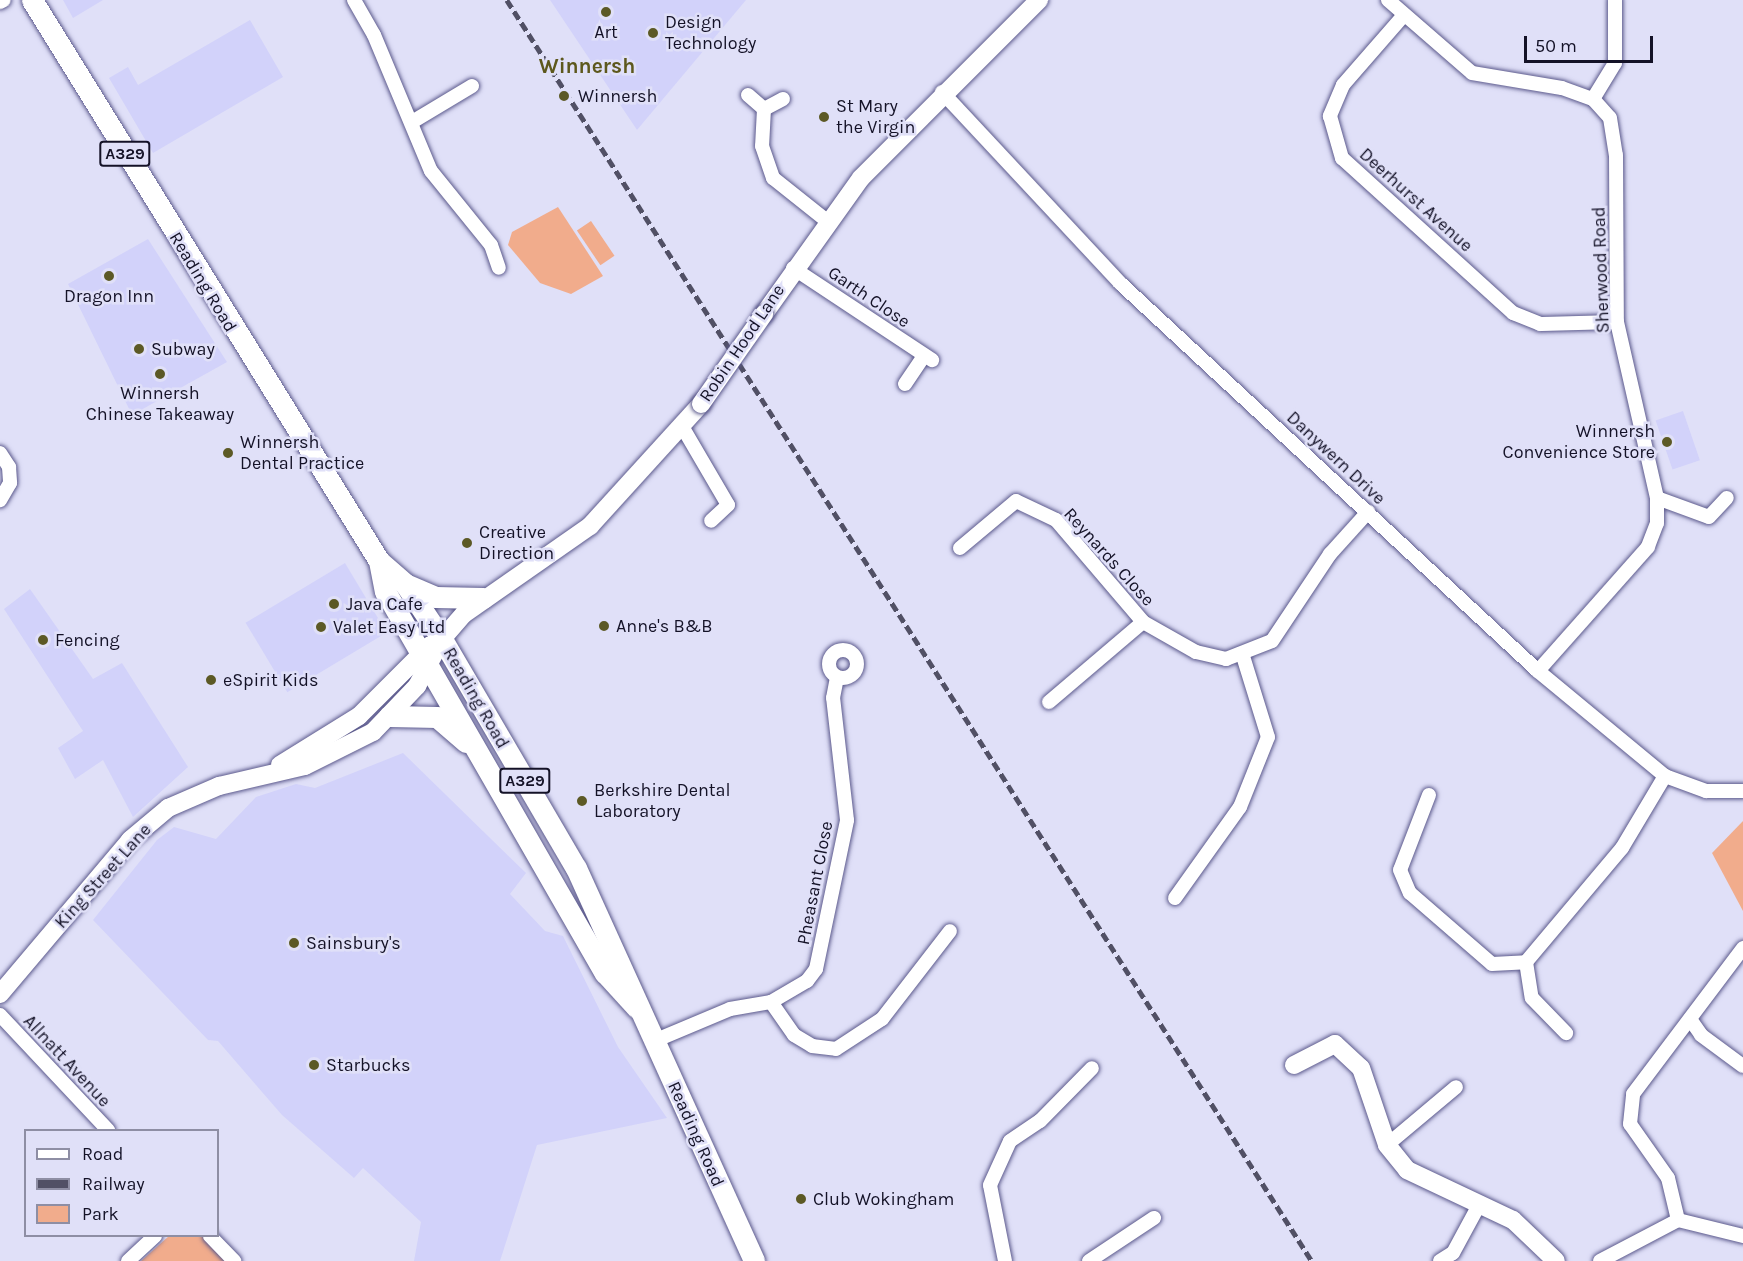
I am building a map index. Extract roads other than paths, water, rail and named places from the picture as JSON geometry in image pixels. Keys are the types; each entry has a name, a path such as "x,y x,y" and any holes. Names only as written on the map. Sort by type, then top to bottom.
{"main road":[{"name":"Reading Road","path":"32,0 379,561 405,584 442,639 589,893 637,1008 754,1261"},
{"name":"Robin Hood Lane","path":"425,658 483,598 590,526 683,428 827,221 942,92 1039,0"},
{"name":"Reading Road","path":"379,561 386,591 486,761 605,973 637,1008"},
{"path":"405,584 435,597 483,598"},
{"name":"King Street Lane","path":"0,994 148,823 189,797 340,752 389,716 425,658"},
{"name":"King Street Lane","path":"261,777 359,716 425,658"},
{"path":"389,716 443,720 486,761"},
{"path":"1294,1065 1335,1044 1361,1068 1387,1145 1407,1170 1513,1220 1556,1261"}],"street":[{"path":"354,0 412,122 431,171 491,245 499,268"},
{"path":"1388,0 1472,73 1562,88 1593,99 1615,63 1615,0"},
{"name":"Deerhurst Avenue","path":"1404,15 1339,95 1330,116 1342,158 1513,313 1540,324 1617,322"},
{"path":"412,122 472,86"},
{"name":"Danywern Drive","path":"942,92 1120,283 1538,671 1665,776 1706,790 1743,791"},
{"path":"748,95 764,109"},
{"path":"764,109 783,99"},
{"name":"Sherwood Road","path":"1538,671 1648,547 1658,524 1658,498 1617,322 1616,155 1610,118 1593,99"},
{"path":"764,109 762,146 773,178 827,221"},
{"name":"Garth Close","path":"793,268 928,358 904,384"},
{"path":"683,428 728,505 711,521"},
{"path":"0,453 9,467 10,483 0,500"},
{"path":"1658,498 1709,517 1727,498"},
{"name":"Reynards Close","path":"960,548 1016,501 1056,519 1143,622 1196,652 1243,656"},
{"path":"1175,898 1240,807 1268,737 1243,656 1272,641 1330,554 1368,512"},
{"name":"Reynards Close","path":"1049,702 1143,622"},
{"name":"Pheasant Close","path":"654,1041 730,1009 771,1002 807,981 816,969 846,840 833,698 837,677"},
{"path":"1429,795 1400,870 1410,893 1492,964 1526,962 1622,848 1665,776"},
{"path":"771,1002 794,1035 812,1046 836,1049 882,1019 950,931"},
{"path":"1678,1220 1668,1178 1630,1124 1633,1094 1743,948"},
{"path":"1526,962 1532,998 1566,1033"},
{"name":"Allnatt Avenue","path":"0,1015 106,1129"},
{"path":"1690,1018 1701,1035 1743,1066"},
{"path":"1005,1261 990,1185 1011,1141 1040,1121 1092,1068"},
{"path":"1387,1145 1456,1087"},
{"path":"1440,1261 1453,1253 1480,1203"},
{"path":"1089,1261 1154,1218"},
{"path":"1600,1261 1678,1220 1743,1236"},
{"path":"128,1261 154,1237"},
{"path":"211,1237 234,1261"}],"railway":[{"path":"507,0 1312,1261"}],"place":[{"name":"Art","path":"606,12"},
{"name":"Design Technology","path":"653,33"},
{"name":"Winnersh","path":"564,96"},
{"name":"St Mary the Virgin","path":"824,117"},
{"name":"Dragon Inn","path":"109,276"},
{"name":"Subway","path":"139,349"},
{"name":"Winnersh Chinese Takeaway","path":"160,374"},
{"name":"Winnersh Convenience Store","path":"1667,442"},
{"name":"Winnersh Dental Practice","path":"228,453"},
{"name":"Creative Direction","path":"467,543"},
{"name":"Java Cafe","path":"334,604"},
{"name":"Anne's B&B","path":"604,626"},
{"name":"Valet Easy Ltd","path":"321,627"},
{"name":"Fencing","path":"43,640"},
{"name":"eSpirit Kids","path":"211,680"},
{"name":"Berkshire Dental Laboratory","path":"582,801"},
{"name":"Sainsbury's","path":"294,943"},
{"name":"Starbucks","path":"314,1065"},
{"name":"Club Wokingham","path":"801,1199"}],"district":[{"name":"Winnersh","path":"587,66"}]}
